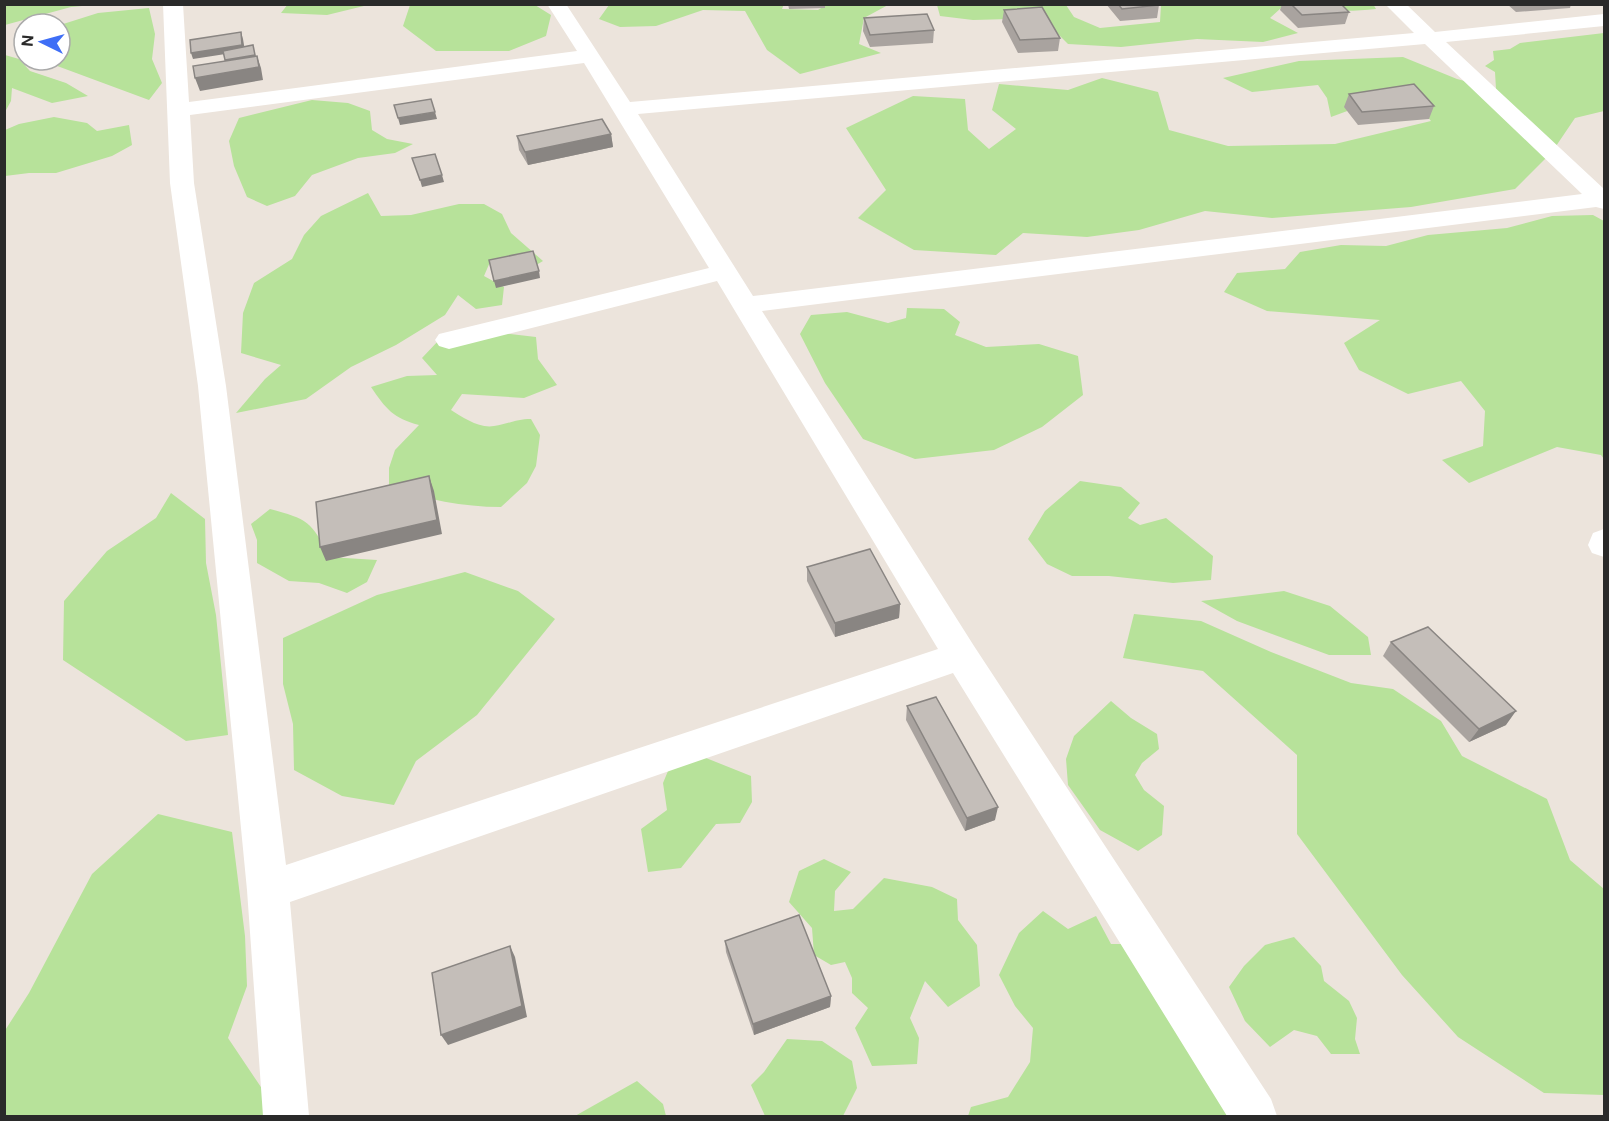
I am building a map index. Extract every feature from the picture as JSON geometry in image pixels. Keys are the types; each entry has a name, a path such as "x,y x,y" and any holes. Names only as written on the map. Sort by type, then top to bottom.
{"street":[{"path":"173,4 182,183 212,386 268,890 286,1116"},
{"path":"556,4 624,109 961,656 1254,1116"},
{"path":"1394,4 1603,200"},
{"path":"624,109 1430,38 1605,20"},
{"path":"178,110 589,56"},
{"path":"743,305 1603,200"},
{"path":"449,340 723,272"},
{"path":"268,890 961,656"}],"green space":[{"path":"5,4 93,4 53,12 12,12 12,23 5,25"},
{"path":"288,4 368,5 327,15 281,13"},
{"path":"784,4 782,9 818,10 826,5 888,5 864,18 859,44 881,53 800,74 767,50 745,11 703,10 656,26 620,27 599,19 609,5"},
{"path":"1373,4 1376,9 1340,11 1281,8 1270,18 1298,33 1263,42 1197,39 1121,47 1068,44 1051,27 1010,19 973,20 940,16 937,5 1066,5 1074,17 1100,28 1160,22 1161,5"},
{"path":"410,5 535,5 551,15 546,36 509,51 436,51 403,26"},
{"path":"149,8 155,34 152,59 162,83 149,100 72,71 72,21 98,13"},
{"path":"1604,33 1604,111 1575,118 1552,152 1515,189 1411,207 1272,218 1205,211 1139,230 1087,237 1023,233 996,255 914,250 858,218 886,190 846,128 913,96 965,99 968,130 989,149 1016,129 992,110 999,84 1068,90 1102,78 1158,92 1169,130 1228,146 1335,144 1431,121 1420,108 1350,110 1331,117 1327,98 1318,85 1252,92 1223,78 1299,61 1403,57 1457,79 1496,89 1495,72 1485,66 1494,60 1493,51 1510,49 1520,43"},
{"path":"5,55 12,57 12,72 33,72 66,83 88,96 52,103 12,88 11,101 5,112"},
{"path":"312,100 348,103 370,111 372,130 387,139 413,144 395,153 358,158 312,175 295,196 267,206 247,197 234,166 229,141 239,118"},
{"path":"54,117 87,123 97,131 129,125 132,145 112,156 56,173 5,176 5,130 19,124"},
{"path":"368,193 381,216 411,215 459,204 484,204 502,214 511,233 543,261 526,271 490,262 484,276 504,287 502,305 476,309 458,295 445,315 396,345 351,367 306,399 236,413 265,379 281,365 241,353 243,313 254,283 292,259 304,235 321,216"},
{"path":"1593,215 1604,221 1604,459 1601,455 1557,447 1469,483 1442,460 1483,446 1485,411 1461,381 1408,394 1359,370 1344,343 1380,320 1267,311 1224,292 1237,273 1285,269 1300,252 1341,245 1386,246 1428,235 1507,228 1552,216"},
{"path":"907,308 944,309 960,322 955,335 986,347 1039,344 1078,356 1083,395 1042,427 994,450 915,459 863,439 825,383 800,334 811,315 847,312 888,323 906,318"},
{"path":"467,329 536,337 538,359 557,385 524,398 462,394 451,410 483,426 531,419 540,435 536,466 527,483 501,507 445,502 389,488 389,468 395,450 419,425 396,416 371,387 407,376 437,375 422,358 439,340"},
{"path":"1080,481 1121,487 1140,503 1128,518 1140,525 1166,518 1213,556 1211,580 1173,583 1109,576 1072,576 1047,564 1028,539 1045,511"},
{"path":"171,493 205,519 206,563 216,615 228,735 186,741 63,660 64,601 107,551 156,518"},
{"path":"270,509 307,523 318,536 329,557 377,560 367,582 347,593 319,583 289,581 257,563 257,540 251,524"},
{"path":"465,572 518,591 555,619 477,715 416,761 394,805 342,796 294,770 293,724 283,684 283,638 377,595"},
{"path":"1284,591 1330,606 1368,637 1371,655 1329,655 1237,621 1201,601"},
{"path":"1134,614 1201,621 1271,652 1351,683 1393,689 1441,721 1462,756 1547,799 1570,860 1604,889 1604,1095 1544,1093 1458,1037 1402,975 1297,834 1297,755 1203,671 1123,658"},
{"path":"1111,701 1131,718 1157,734 1159,749 1142,763 1135,775 1144,790 1164,806 1162,835 1138,851 1100,830 1068,785 1066,759 1074,736"},
{"path":"691,752 751,776 752,802 740,823 716,824 681,868 648,872 641,829 667,810 663,783 673,759"},
{"path":"158,814 232,832 245,936 247,986 228,1038 267,1096 267,1116 5,1116 4,1032 29,993 92,874"},
{"path":"824,859 851,872 835,891 834,911 853,909 884,878 932,887 957,899 958,920 977,945 980,986 948,1007 925,981 910,1018 919,1038 917,1064 872,1066 855,1028 868,1008 852,993 852,978 845,962 831,965 814,955 812,928 789,902 799,871"},
{"path":"1043,911 1068,929 1096,916 1111,944 1126,944 1226,1082 1239,1116 968,1116 971,1107 1008,1097 1030,1062 1033,1028 1015,1006 999,975 1019,933"},
{"path":"1294,937 1321,966 1324,981 1349,1001 1357,1018 1355,1039 1360,1054 1331,1054 1317,1036 1294,1030 1270,1047 1245,1021 1229,987 1244,966 1265,945"},
{"path":"787,1039 822,1041 852,1061 857,1088 843,1116 765,1116 751,1085 764,1072"},
{"path":"637,1081 663,1104 666,1116 575,1116"}],"building":[{"path":"1118,4 1158,4 1159,5 1122,9"},
{"path":"1291,4 1341,4 1349,12 1302,15"},
{"path":"1042,7 1060,38 1020,40 1004,10"},
{"path":"927,14 934,30 870,35 864,18"},
{"path":"241,32 242,45 191,53 190,40"},
{"path":"253,45 255,55 225,60 223,51"},
{"path":"257,56 259,67 195,78 193,66"},
{"path":"1414,84 1434,106 1362,112 1349,94"},
{"path":"431,99 435,112 398,118 394,105"},
{"path":"602,119 611,134 525,152 517,136"},
{"path":"435,154 442,175 420,180 412,158"},
{"path":"533,251 539,271 494,281 489,260"},
{"path":"429,476 437,520 320,547 316,502"},
{"path":"870,549 900,604 835,623 807,567"},
{"path":"1428,627 1516,711 1479,729 1391,642"},
{"path":"936,697 998,807 967,818 907,706"},
{"path":"799,915 831,996 753,1024 725,941"},
{"path":"510,946 522,1006 441,1035 432,973"}]}
